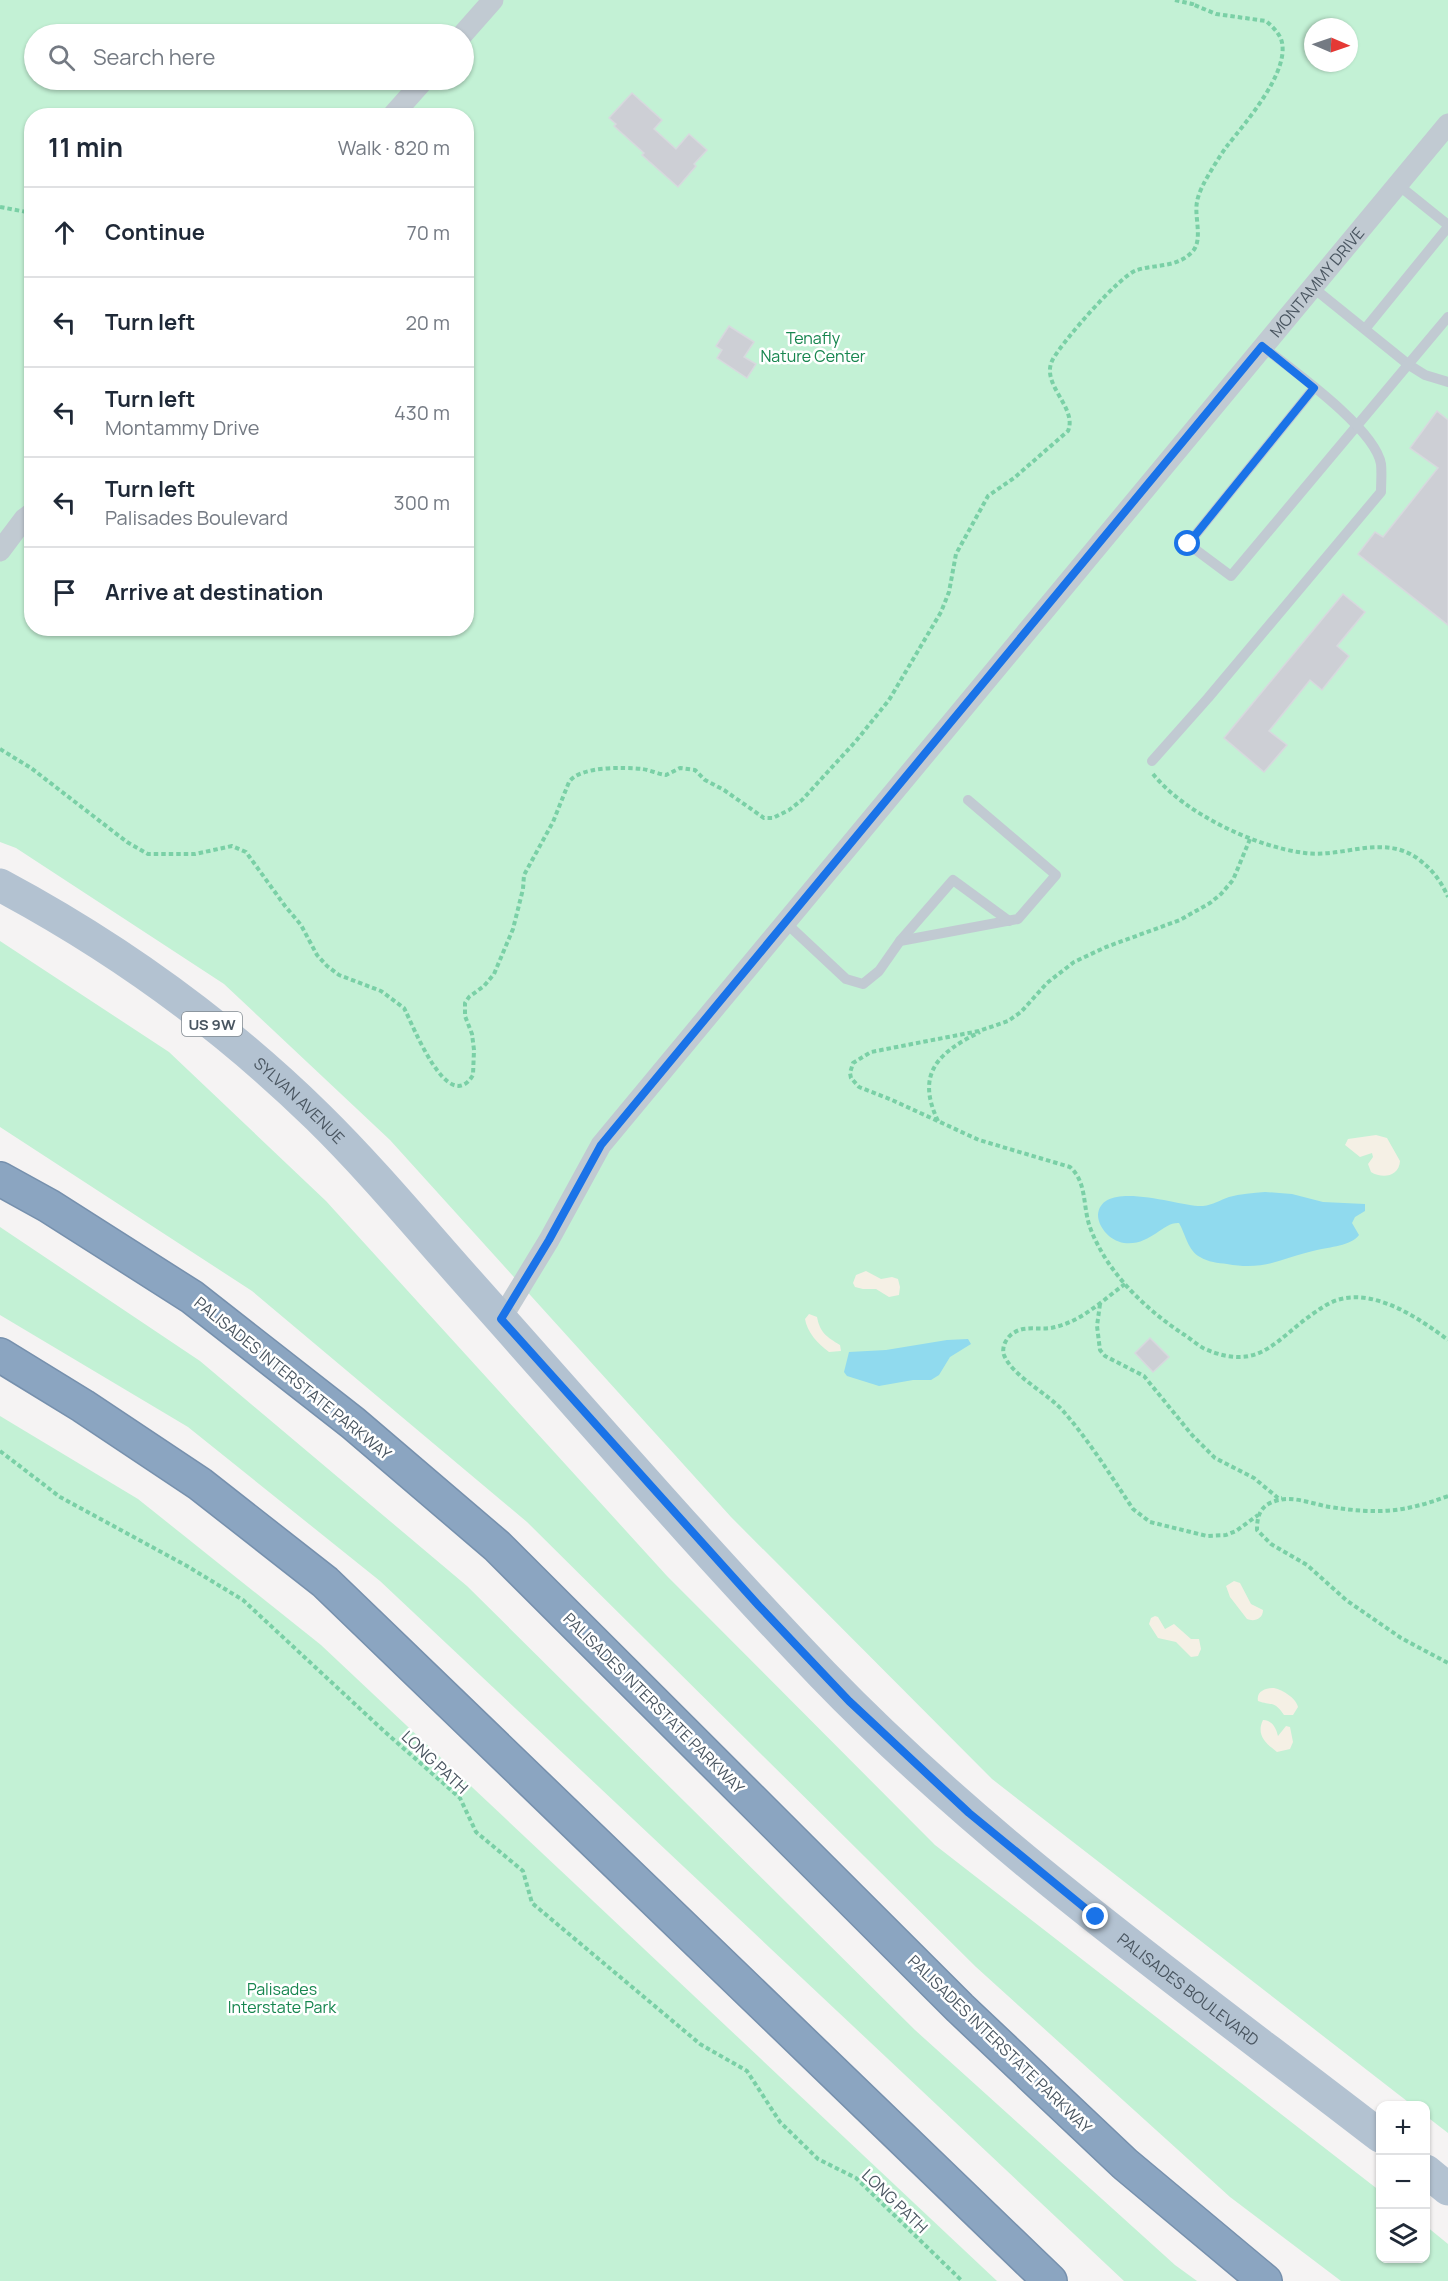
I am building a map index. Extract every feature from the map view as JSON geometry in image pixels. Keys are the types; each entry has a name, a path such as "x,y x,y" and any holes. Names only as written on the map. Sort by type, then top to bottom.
{"highway":[{"name":"PALISADES INTERSTATE PARKWAY","path":"0,1179 49,1206 192,1297 353,1423 497,1546 968,2016 1125,2164 1264,2281"},
{"path":"0,1355 83,1406 200,1484 325,1582 1050,2281"}],"main road":[{"name":"SYLVAN AVENUE","path":"0,885 75,927 157,982 207,1019 259,1063 339,1137 501,1319"},
{"name":"PALISADES BOULEVARD","path":"501,1319 806,1657 920,1770 1061,1890 1376,2133"},
{"path":"1430,2175 1448,2189"}],"street":[{"path":"472,24 493,0"},
{"path":"399,108 415,90"},
{"name":"MONTAMMY DRIVE","path":"501,1319 549,1240 601,1145 1311,286 1448,124"},
{"path":"0,550 24,519"}],"lane":[{"path":"1365,329 1448,226 1397,184"},
{"path":"1311,286 1409,365 1425,375 1448,382"},
{"path":"1314,388 1188,544 1230,576 1448,316"},
{"path":"1152,761 1208,698 1381,492 1381,462 1364,432 1262,346"},
{"path":"900,941 1018,919 1056,875 968,800"},
{"path":"785,922 846,979 863,984 879,971 900,941 953,880 1009,921"}],"path":[{"path":"0,749 31,768 128,842 148,854 195,854 232,846 246,852 301,925 321,959 339,975 381,991 395,1000 404,1008 439,1073 451,1085 456,1087 464,1085 473,1075 474,1050 472,1034 465,1016 465,1003 494,974 513,929 524,876 553,822 571,779 577,774 593,770 641,769 666,774 684,767 694,770 705,780 724,790 764,818 773,818 802,801 889,700 925,640 950,592 958,548 988,496 1014,478 1068,431 1069,416 1057,394 1050,372 1051,362 1060,348 1123,279 1137,270 1164,266 1178,261 1196,246 1197,200 1203,185 1226,148 1251,117 1270,84 1278,67 1282,42 1278,33 1266,21 1216,14 1192,2 1175,0"},
{"path":"0,207 24,212"},
{"path":"1152,761 1153,774 1166,790 1187,805 1250,839 1287,850 1308,853 1388,846 1404,850 1419,860 1439,879 1448,897"},
{"path":"938,1121 930,1098 929,1086 935,1066 947,1051 957,1043 1008,1021 1021,1012 1047,983 1074,962 1106,947 1180,920 1210,903 1233,880 1250,839"},
{"path":"986,1029 871,1052 854,1063 850,1073 851,1078 859,1087 979,1140 1070,1167 1078,1174 1083,1186 1086,1215 1091,1231 1109,1262 1135,1296 1164,1322 1205,1348 1232,1356 1255,1356 1265,1352 1323,1307 1333,1301 1352,1297 1396,1307 1448,1340"},
{"path":"1125,1284 1080,1317 1064,1324 1054,1328 1017,1330 1005,1344 1003,1350 1005,1357 1012,1367 1064,1412 1133,1509 1143,1518 1162,1527 1216,1536 1236,1531 1258,1515 1266,1505 1276,1500 1289,1500"},
{"path":"1101,1303 1096,1326 1100,1350 1105,1356 1144,1376 1192,1435 1215,1458 1254,1478 1278,1498 1368,1511 1406,1510 1448,1496"},
{"name":"LONG PATH","path":"0,1451 60,1497 187,1566 243,1600 384,1732 460,1798 476,1832 523,1871 532,1903 700,2044 747,2071 780,2122 818,2159 856,2178 962,2281"},
{"path":"1258,1515 1257,1530 1271,1545 1307,1565 1346,1600 1401,1638 1448,1663"}],"green space":[{"name":"Tenafly Nature Center","path":"0,0 1448,0 1448,2133 1430,2119 1430,2101 1407,2101 992,1779 731,1517 390,1140 224,984 16,848 0,842"},
{"path":"0,941 169,1052 326,1201 667,1576 935,1845 1376,2188 1376,2263 1430,2263 1430,2229 1448,2244 1448,2281 1341,2281 1230,2197 976,1967 527,1522 252,1291 0,1127"},
{"path":"0,1227 200,1361 467,1586 915,2030 1175,2265 1197,2281 1124,2281 380,1581 188,1427 0,1315"},
{"name":"Palisades Interstate Park","path":"0,1416 138,1499 321,1645 997,2281 0,2281"}],"sand":[{"path":"1376,1135 1387,1138 1400,1161 1397,1170 1389,1175 1371,1172 1368,1164 1373,1157 1372,1153 1360,1157 1345,1145 1348,1139"},
{"path":"866,1271 881,1279 892,1277 898,1279 899,1295 889,1297 876,1289 855,1287 853,1283 856,1275"},
{"path":"809,1314 817,1317 822,1331 840,1345 841,1351 829,1352 817,1341 806,1324 805,1319"},
{"path":"1234,1581 1240,1583 1251,1604 1263,1610 1260,1618 1247,1619 1230,1597 1226,1586"},
{"path":"1155,1616 1165,1629 1174,1624 1191,1639 1199,1639 1201,1649 1198,1656 1191,1657 1176,1642 1158,1638 1149,1624 1151,1618"},
{"path":"1274,1688 1295,1701 1298,1707 1293,1715 1284,1715 1275,1705 1258,1701 1260,1692"},
{"path":"1263,1720 1273,1725 1278,1736 1286,1726 1290,1727 1293,1742 1290,1749 1277,1752 1269,1745 1261,1734"}],"water":[{"path":"1265,1192 1292,1194 1323,1202 1365,1204 1365,1211 1355,1217 1352,1223 1359,1235 1351,1242 1340,1246 1273,1263 1241,1266 1203,1259 1190,1246 1179,1223 1167,1226 1142,1241 1124,1243 1107,1234 1098,1217 1103,1204 1113,1198 1144,1197 1203,1206 1233,1196"},
{"path":"968,1339 971,1344 950,1357 939,1375 931,1380 913,1380 879,1386 847,1376 844,1372 849,1352 886,1350 947,1340"}],"building":[{"path":"632,93 662,120 654,129 676,149 689,134 707,150 678,187 642,155 644,153 614,126 616,124 609,118"},
{"path":"729,326 754,342 744,357 756,364 747,378 717,358 722,350 716,346"},
{"path":"1437,411 1448,420 1448,625 1358,554 1375,532 1383,537 1438,468 1410,448"},
{"path":"1343,594 1365,612 1337,646 1349,656 1322,690 1310,680 1269,731 1287,745 1264,772 1224,738"},
{"path":"1150,1338 1169,1357 1153,1372 1135,1353"}],"route":[{"path":"1096,1917 993,1834 920,1770 849,1701 759,1606 501,1319 549,1240 601,1145 1262,346 1314,388 1188,544"}]}
